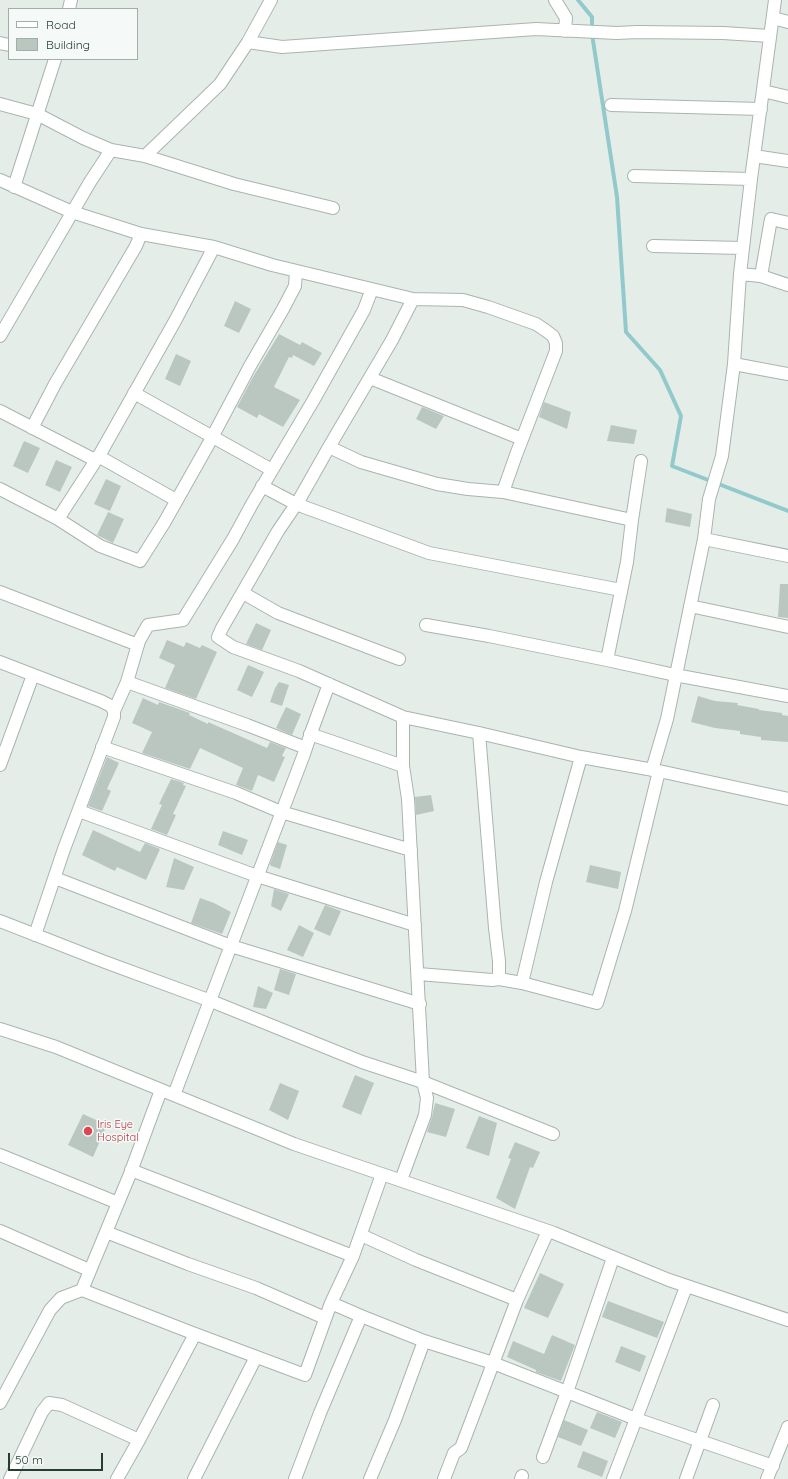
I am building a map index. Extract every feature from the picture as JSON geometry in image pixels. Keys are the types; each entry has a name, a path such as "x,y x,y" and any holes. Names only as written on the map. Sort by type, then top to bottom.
{"street":[{"path":"145,156 220,84 248,42 271,0"},
{"path":"555,0 566,18 565,31"},
{"path":"419,974 492,980 499,979 522,983 597,1003 625,911 704,539 709,499 722,456 734,364 740,274 751,179 775,0"},
{"path":"773,18 788,22"},
{"path":"248,42 282,47 536,29 617,33 723,33 770,36"},
{"path":"14,187 55,60"},
{"path":"763,91 788,97"},
{"path":"0,104 37,114 83,138 111,150 145,156 234,184 333,208"},
{"path":"611,105 761,109"},
{"path":"0,336 72,212 111,150"},
{"path":"754,156 788,161"},
{"path":"634,176 751,179"},
{"path":"0,180 72,212 141,234 214,247 272,265 413,299 463,300 536,324 553,336 556,343 556,350 503,492"},
{"path":"761,276 771,219 788,223"},
{"path":"32,428 136,246 141,234"},
{"path":"653,246 743,248"},
{"path":"58,519 97,458 175,321 214,247"},
{"path":"0,489 58,519 100,546 140,561 164,523 295,286 296,271"},
{"path":"740,274 761,276 788,285"},
{"path":"35,935 114,717 114,711 126,682 138,645 148,625 183,620 233,539 262,486 346,343 364,310 372,289"},
{"path":"413,299 392,340 296,504 278,531 218,637 233,647 299,671 403,717 581,757 788,799"},
{"path":"734,364 788,374"},
{"path":"370,378 522,439"},
{"path":"134,393 272,470"},
{"path":"0,411 32,428 97,458 176,500"},
{"path":"329,447 361,462 437,484 468,489 503,492 632,520"},
{"path":"608,660 627,562 641,461"},
{"path":"262,486 296,504 429,553 621,590"},
{"path":"704,539 788,556"},
{"path":"0,592 138,645"},
{"path":"243,592 278,613 399,659"},
{"path":"690,606 788,627"},
{"path":"426,625 489,636 675,675 788,696"},
{"path":"0,662 111,706 114,711"},
{"path":"0,765 33,675"},
{"path":"126,682 247,725 306,748"},
{"path":"174,1095 211,1001 329,684"},
{"path":"401,1180 425,1115 427,1098 424,1082 408,799 403,766 403,717"},
{"path":"479,733 499,961 499,979"},
{"path":"310,734 403,766"},
{"path":"102,747 236,793 281,812 411,850"},
{"path":"522,983 546,882 581,757"},
{"path":"79,811 257,876 415,925"},
{"path":"55,878 231,946 420,1004"},
{"path":"0,921 211,1001 362,1062 424,1082 553,1134"},
{"path":"0,1029 56,1047 294,1144 548,1231 686,1287 788,1320"},
{"path":"82,1290 118,1203 161,1090"},
{"path":"0,1155 118,1203"},
{"path":"131,1170 353,1256"},
{"path":"0,1403 50,1310 61,1298 82,1290 305,1375 331,1303 353,1256 382,1174"},
{"path":"0,1231 89,1270"},
{"path":"444,1479 454,1453 461,1448 517,1300 548,1231"},
{"path":"106,1232 188,1264 256,1288 325,1318"},
{"path":"360,1235 416,1260 517,1300"},
{"path":"542,1457 567,1392 613,1258"},
{"path":"613,1479 686,1287"},
{"path":"331,1303 424,1341 493,1363 636,1419 773,1466"},
{"path":"295,1479 320,1413 362,1316"},
{"path":"117,1479 195,1334"},
{"path":"370,1479 395,1420 424,1341"},
{"path":"194,1479 256,1357"},
{"path":"10,1479 42,1412 49,1403 62,1405 139,1440"},
{"path":"686,1479 713,1405"},
{"path":"767,1479 788,1427"}],"building":[{"path":"235,301 251,309 239,333 224,326"},
{"path":"279,334 300,345 302,342 322,353 314,366 293,355 292,358 289,357 274,387 300,400 283,427 259,414 257,418 237,407"},
{"path":"176,354 191,361 180,386 165,379"},
{"path":"544,402 571,412 567,429 539,417"},
{"path":"422,407 444,416 436,429 416,419"},
{"path":"611,425 637,430 634,444 607,441"},
{"path":"24,441 40,448 28,473 13,466"},
{"path":"56,460 72,467 60,492 45,485"},
{"path":"106,479 121,486 110,511 94,504"},
{"path":"667,508 692,514 690,527 665,522"},
{"path":"108,512 124,519 113,543 97,535"},
{"path":"780,584 788,584 788,618 778,617"},
{"path":"256,623 271,630 262,650 246,644"},
{"path":"167,640 184,647 186,642 200,648 202,645 217,652 196,699 165,688 175,665 159,658"},
{"path":"248,665 264,672 252,697 237,690"},
{"path":"279,682 289,685 282,706 270,702"},
{"path":"698,696 715,701 738,703 737,705 782,713 782,715 788,716 788,742 761,740 761,737 740,734 740,731 715,728 691,722"},
{"path":"143,698 158,705 159,702 190,713 189,715 208,724 208,722 267,748 270,742 286,748 282,756 285,757 274,782 258,775 252,791 236,785 243,768 200,748 190,769 142,753 152,732 132,723"},
{"path":"286,707 301,714 292,735 276,728"},
{"path":"107,757 119,763 107,789 111,791 102,811 88,806"},
{"path":"171,779 184,783 183,785 186,786 173,814 176,815 167,835 151,829 162,805 159,804"},
{"path":"431,795 434,811 416,815 415,797"},
{"path":"93,830 140,852 145,843 160,849 146,880 117,867 115,871 82,855"},
{"path":"223,831 248,840 242,855 218,845"},
{"path":"278,842 287,845 280,869 271,866 270,864"},
{"path":"174,858 194,867 184,890 166,887"},
{"path":"590,865 621,872 618,889 586,882"},
{"path":"274,889 289,894 281,911 271,906"},
{"path":"200,898 214,903 231,912 222,934 191,923"},
{"path":"325,905 341,911 330,936 314,929"},
{"path":"299,925 314,933 303,957 287,950"},
{"path":"280,969 296,974 289,995 274,990"},
{"path":"258,986 273,993 266,1009 253,1007"},
{"path":"355,1075 374,1083 361,1115 342,1107"},
{"path":"280,1083 299,1091 288,1120 269,1110"},
{"path":"435,1103 455,1109 446,1137 427,1132"},
{"path":"83,1114 107,1125 93,1157 68,1145"},
{"path":"479,1116 497,1123 489,1156 466,1148"},
{"path":"515,1142 540,1152 533,1168 530,1167 515,1209 496,1198 511,1159 508,1158"},
{"path":"540,1273 564,1284 548,1318 524,1308"},
{"path":"608,1301 664,1322 657,1338 602,1317"},
{"path":"552,1335 575,1345 561,1381 536,1372 536,1370 507,1357 513,1341 544,1354"},
{"path":"621,1346 646,1356 640,1372 615,1362"},
{"path":"597,1412 622,1422 615,1438 590,1428"},
{"path":"564,1420 588,1430 581,1446 558,1437"},
{"path":"583,1451 608,1461 602,1477 577,1467"}],"waterway":[{"path":"578,0 592,17 592,34 617,197 626,332 660,370 681,416 672,466 788,511"}],"place":[{"name":"Iris Eye Hospital","path":"88,1131"}]}
